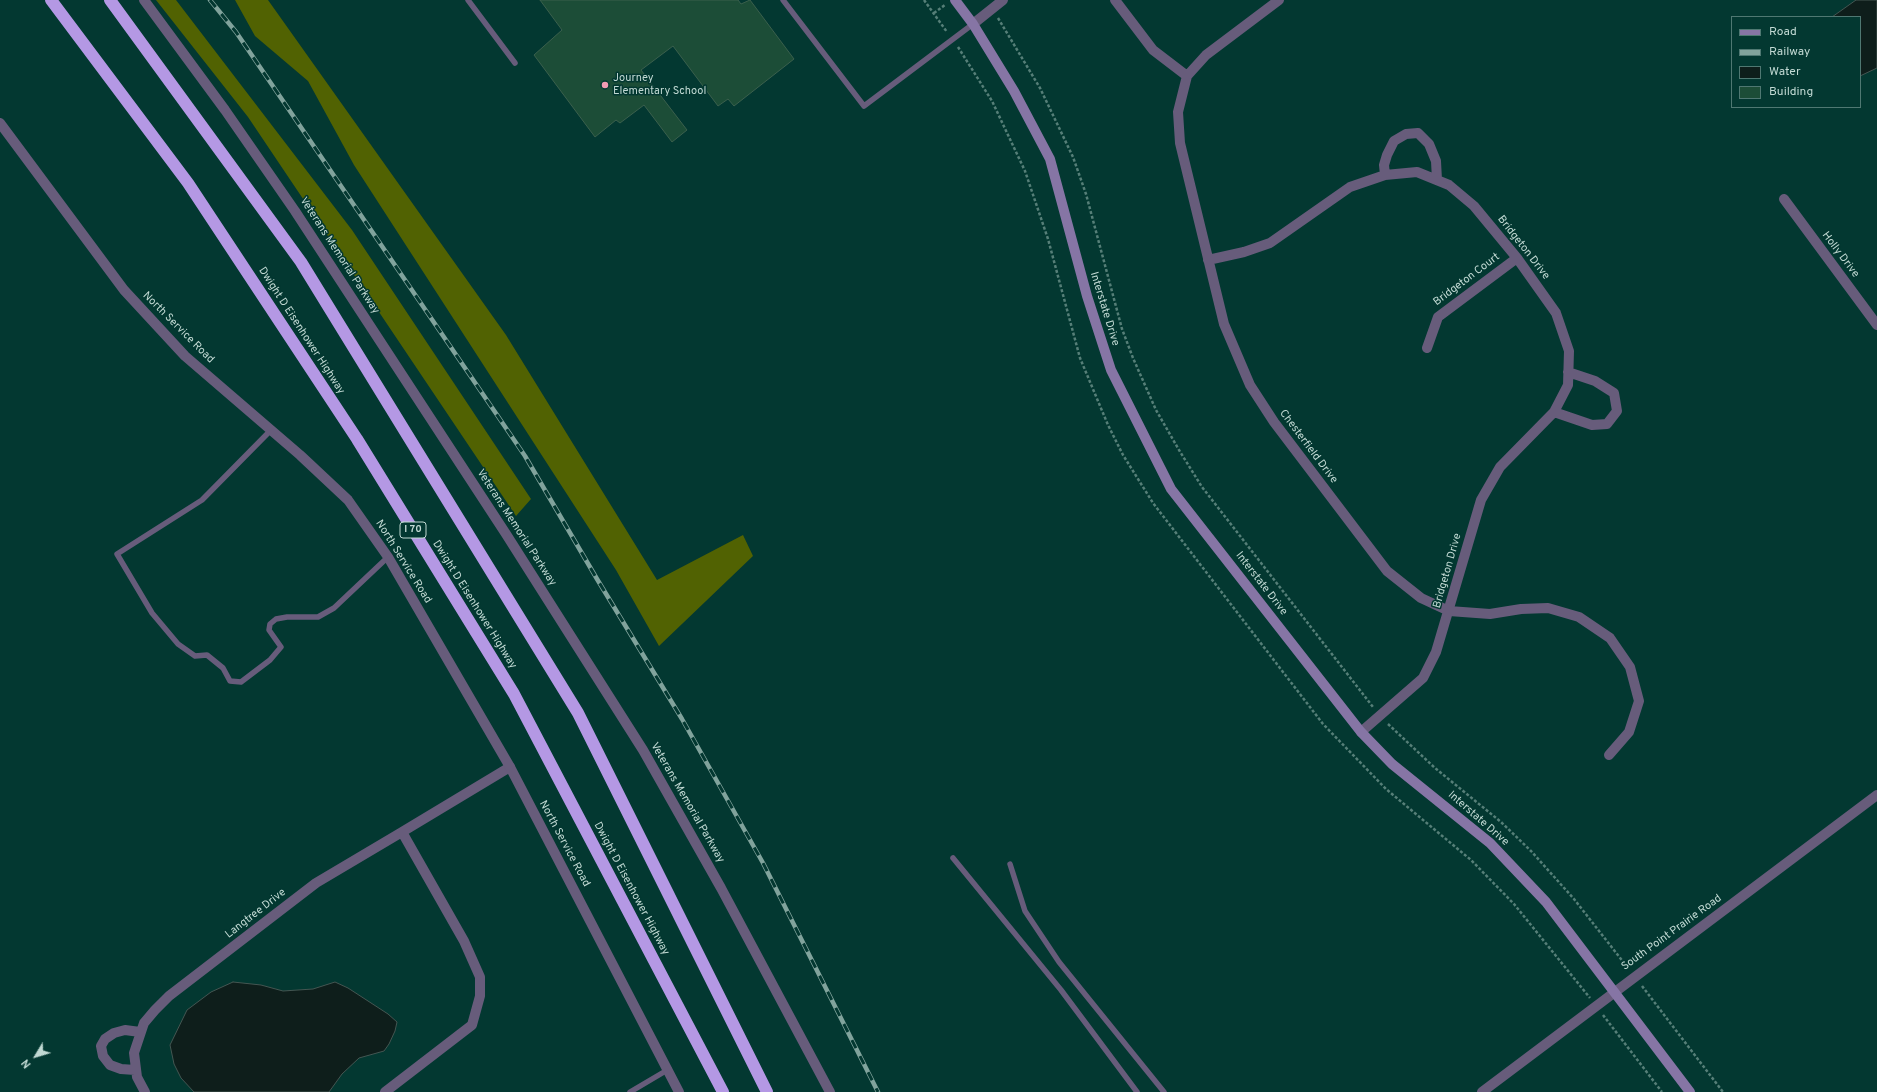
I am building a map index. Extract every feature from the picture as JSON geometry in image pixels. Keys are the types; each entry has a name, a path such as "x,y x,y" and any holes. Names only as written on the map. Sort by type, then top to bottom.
{"highway":[{"name":"Dwight D Eisenhower Highway","path":"51,0 188,183 357,439 505,680 723,1092"},
{"path":"110,0 300,262 578,713 767,1092"}],"main road":[{"name":"Interstate Drive","path":"955,0 973,24 1014,91 1050,159 1087,296 1111,370 1171,489 1361,732 1392,764 1490,843 1546,902 1690,1092"}],"street":[{"name":"Veterans Memorial Parkway","path":"144,0 225,110 296,211 506,534 643,750 721,888 830,1092"},
{"path":"973,24 1003,0"},
{"path":"1115,0 1153,50 1187,76"},
{"name":"Chesterfield Drive","path":"1279,0 1206,55 1187,76 1178,112 1180,143 1224,324 1250,386 1274,422 1387,571 1421,598 1450,611 1490,614 1521,609 1548,608 1579,617 1610,638 1630,667 1639,701 1629,732 1609,755"},
{"name":"North Service Road","path":"2,130 124,290 185,356 271,430 348,500 388,557 510,767 669,1070 679,1092"},
{"path":"1385,175 1386,160 1394,141 1406,134 1418,133 1429,144 1436,161 1437,180"},
{"name":"Bridgeton Drive","path":"1208,260 1244,252 1270,244 1350,187 1385,175 1417,172 1448,185 1474,206 1517,258 1556,313 1569,351 1568,385 1554,412 1500,467 1481,500 1450,611 1436,652 1423,678 1361,732"},
{"name":"Holly Drive","path":"1784,199 1877,325"},
{"name":"Bridgeton Court","path":"1427,348 1438,317 1517,258"},
{"path":"1554,412 1592,425 1607,424 1617,411 1614,393 1595,381 1568,372"},
{"name":"Langtree Drive","path":"145,1092 135,1070 134,1053 144,1023 168,996 221,957 276,912 316,883 510,767"},
{"name":"South Point Prairie Road","path":"1482,1092 1614,991 1877,795"},
{"path":"385,1092 472,1025 480,996 480,977 467,948 402,832"},
{"path":"135,1070 121,1069 110,1064 103,1056 101,1046 104,1039 114,1033 125,1030 140,1032"}],"lane":[{"path":"468,0 515,63"},
{"path":"783,0 864,106 973,24"},
{"path":"271,430 202,500 117,554 152,613 178,644 195,656 208,655 223,668 230,681 241,682 270,660 280,648 269,630 270,624 276,619 318,617 334,608 388,557"},
{"path":"953,858 1061,990 1137,1092"},
{"path":"1010,864 1025,912 1055,956 1164,1092"},
{"path":"630,1092 669,1070"}],"path":[{"path":"924,0 944,28"},
{"path":"934,13 945,5"},
{"path":"992,8 1040,88 1073,157 1086,194 1122,329 1153,403 1171,437 1202,487 1380,716 1436,768 1501,822 1531,851 1574,899 1723,1092"}],"green space":[{"path":"156,0 176,0 352,230 531,499 516,516 248,117"},
{"path":"235,0 268,0 506,335 657,580 743,535 753,556 659,646 616,570 354,165 308,81 255,36"}],"water":[{"path":"1856,0 1877,0 1877,68 1861,76 1861,16 1833,16"},
{"path":"233,982 261,985 283,991 313,989 335,982 348,988 388,1014 397,1022 395,1031 384,1051 359,1058 342,1074 329,1092 194,1092 181,1078 174,1064 170,1045 187,1010 211,992"}],"building":[{"name":"Journey Elementary School","path":"540,0 738,0 741,4 750,0 794,59 734,106 728,99 718,106 673,46 641,70 687,130 672,142 644,105 620,123 616,120 595,137 534,55 562,30"}],"railway":[{"path":"210,0 236,32 525,456 597,579 682,719 763,863 878,1092"}],"place":[{"name":"Journey Elementary School","path":"605,85"}]}
